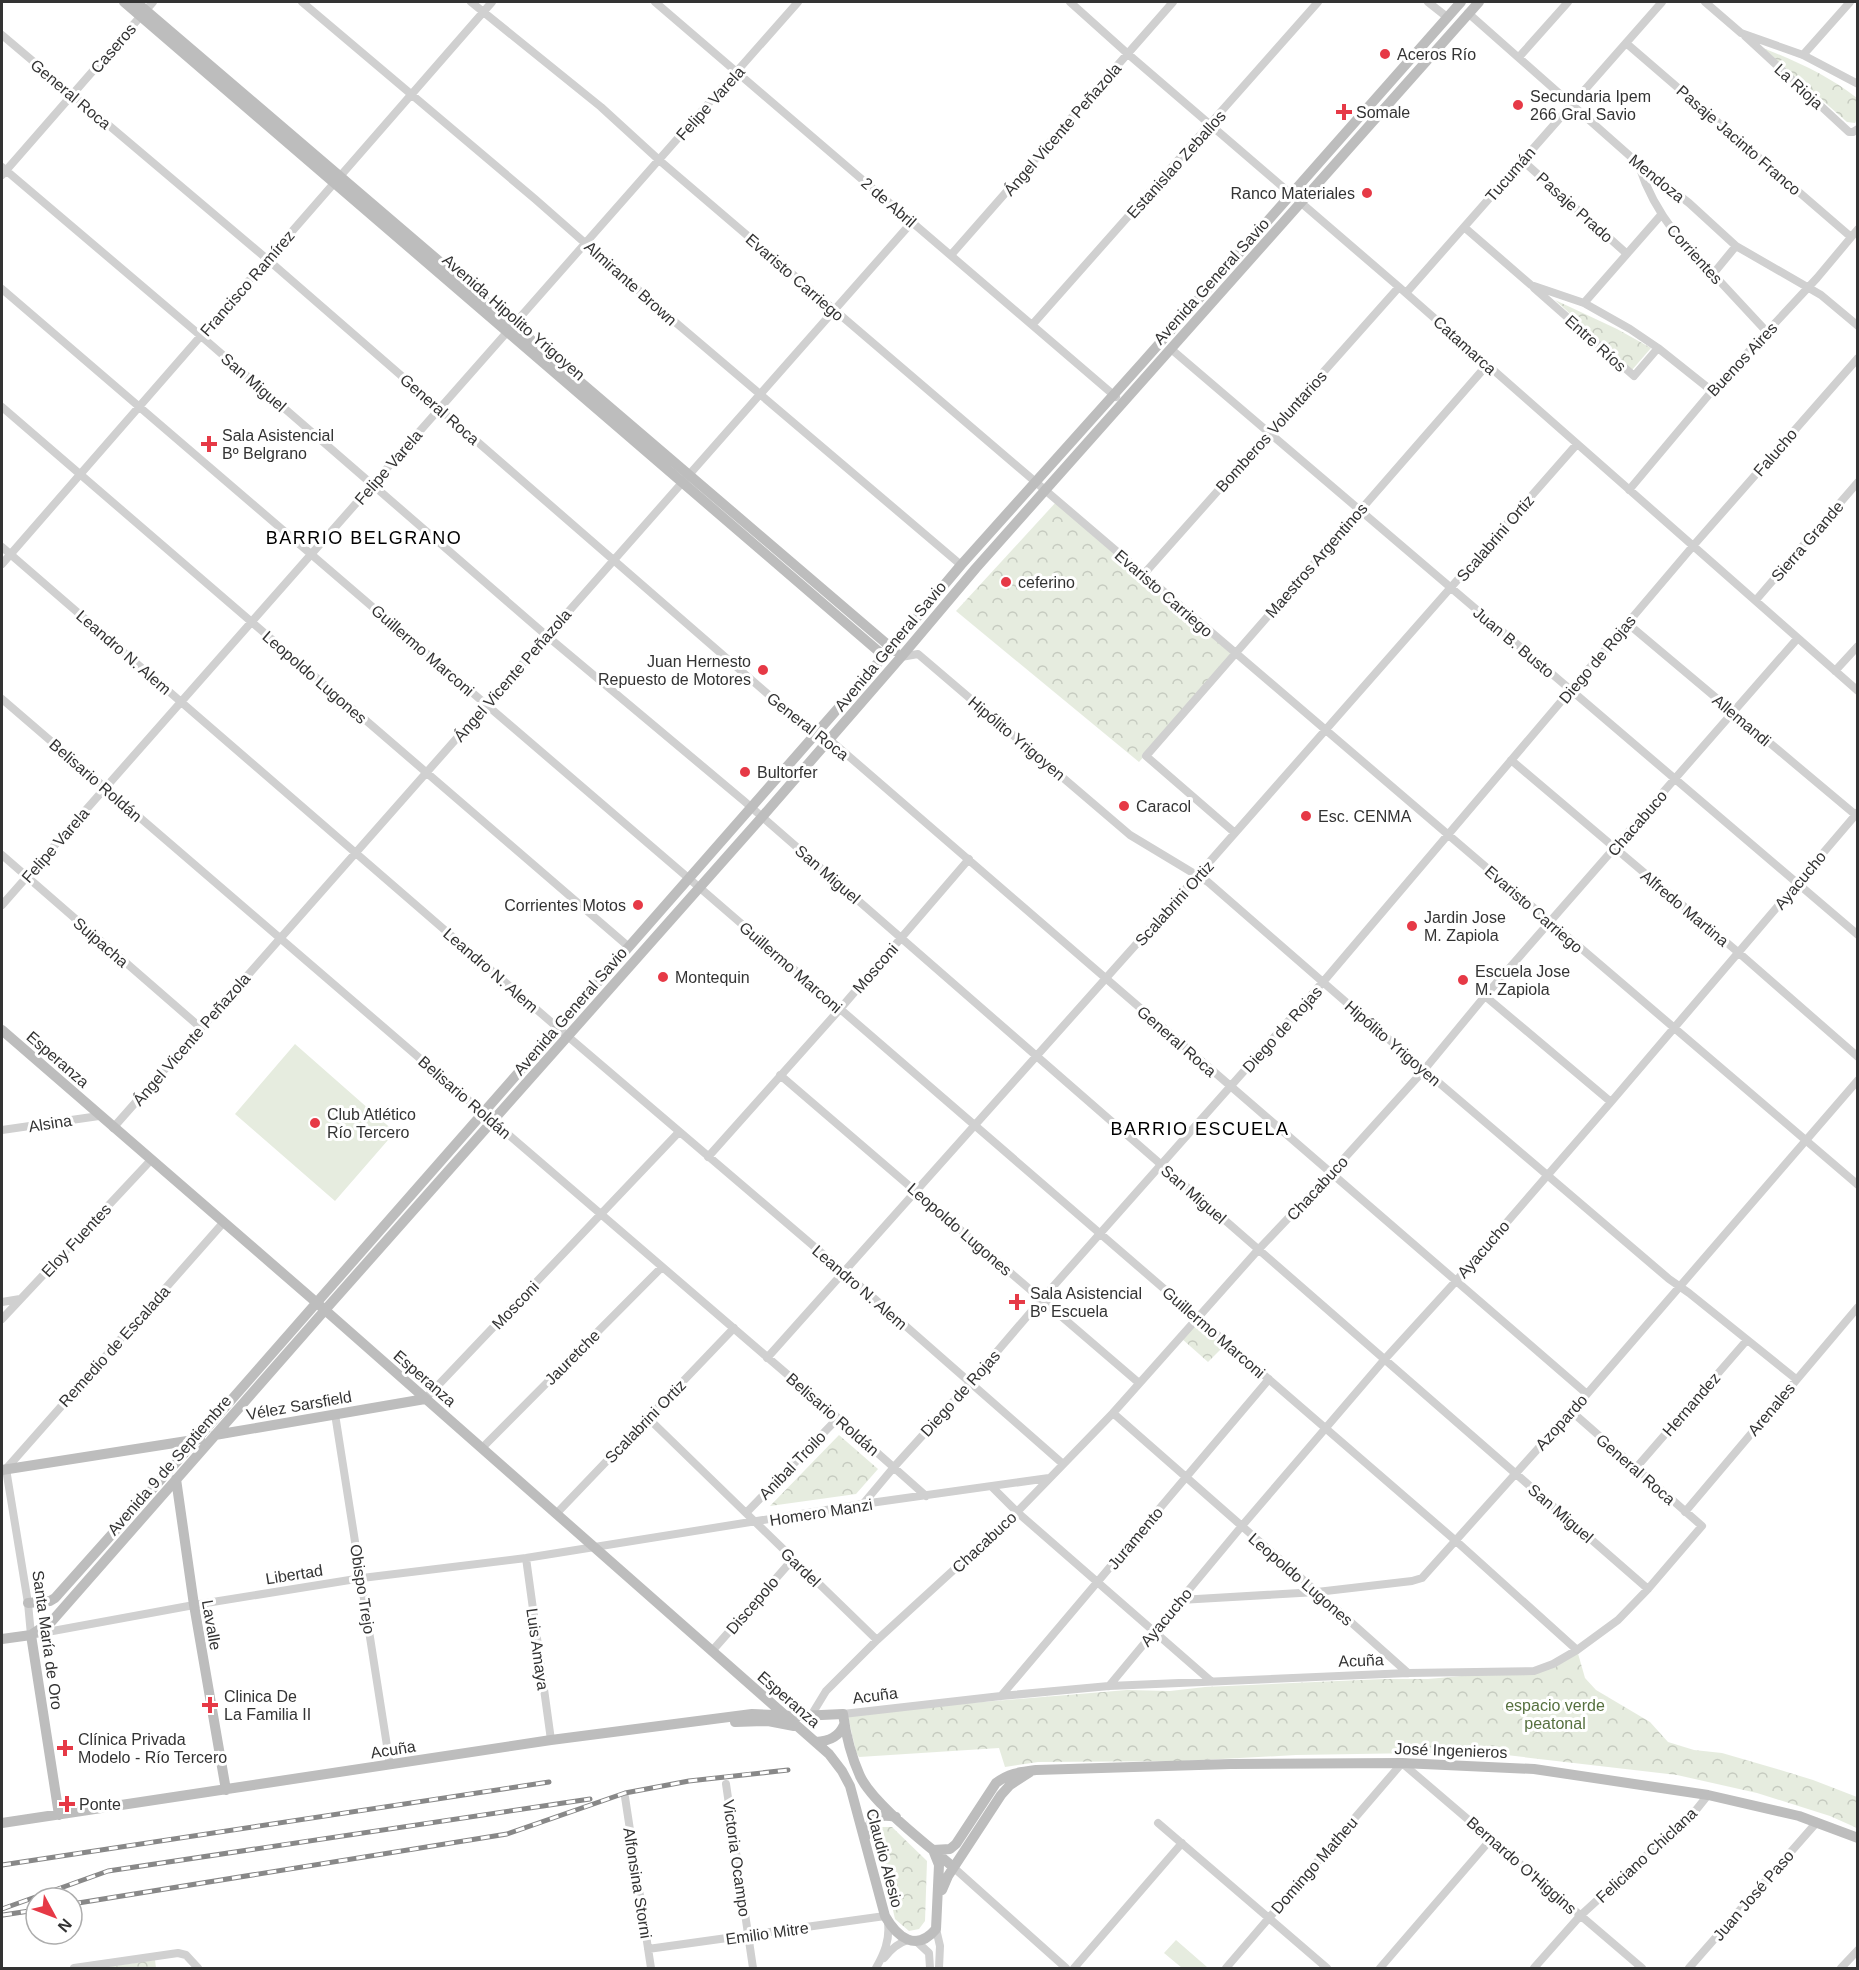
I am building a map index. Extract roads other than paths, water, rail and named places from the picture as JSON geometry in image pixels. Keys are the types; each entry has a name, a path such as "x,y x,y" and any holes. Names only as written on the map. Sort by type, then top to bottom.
{"main road":[{"name":"Avenida Hipolito Yrigoyen","path":"124,2 146,9"},
{"name":"Avenida Hipolito Yrigoyen","path":"136,2 337,180 887,652 901,657"},
{"name":"Avenida General Savio","path":"321,1306 483,1113 961,565 1461,2"},
{"name":"Avenida General Savio","path":"321,1306 493,1122 830,740 976,568 1479,2"},
{"name":"Esperanza","path":"2,1030 321,1306 781,1714 826,1751"},
{"name":"Avenida 9 de Septiembre","path":"31,1635 52,1621 176,1481 321,1306"},
{"name":"Avenida 9 de Septiembre","path":"28,1603 50,1601 55,1598 197,1439 321,1306"},
{"name":"Vélez Sarsfield","path":"4,1469 197,1439 425,1399"},
{"name":"Lavalle","path":"174,1465 194,1605 226,1790"},
{"name":"Libertad","path":"2,1639 31,1635"},
{"name":"Santa María de Oro","path":"31,1635 59,1815"},
{"name":"Acuña","path":"2,1823 551,1740 752,1714 801,1716 812,1714 843,1719"},
{"path":"812,1714 808,1727 812,1739 829,1740 837,1736 843,1719"},
{"name":"Esperanza","path":"843,1719 849,1749 861,1776 873,1794 953,1867"},
{"path":"687,1723 768,1721 797,1727"},
{"name":"Claudio Alesio","path":"826,1751 838,1764 846,1778 887,1919 901,1937 912,1940"},
{"name":"José Ingenieros","path":"933,1850 950,1849 956,1844 996,1783 1005,1776 1036,1770 1231,1764 1402,1762 1534,1769 1708,1795 1772,1809 1817,1822 1857,1838"},
{"name":"José Ingenieros","path":"938,1900 953,1867 1002,1795 1010,1785 1036,1770"},
{"path":"865,1839 871,1821 878,1816 896,1817"},
{"path":"912,1940 930,1936 936,1929 939,1865 933,1850"}],"street":[{"name":"Almirante Brown","path":"302,2 961,565"},
{"name":"Evaristo Carriego","path":"471,2 601,107 659,160 1857,1185"},
{"name":"Francisco Ramírez","path":"2,564 492,2"},
{"name":"2 de Abril","path":"655,2 1123,403"},
{"name":"Catamarca","path":"1070,2 1399,286 1857,691"},
{"name":"Ángel Vicente Peñazola","path":"951,255 1173,2"},
{"name":"Estanislao Zeballos","path":"1032,325 1318,2"},
{"path":"1428,2 1447,17"},
{"path":"1520,57 1568,2"},
{"name":"Tucumán","path":"1406,293 1662,2"},
{"name":"La Rioja","path":"1704,2 1849,132 1857,129"},
{"path":"1803,55 1850,2"},
{"name":"Felipe Varela","path":"2,905 737,72 795,3"},
{"name":"Caseros","path":"3,171 146,9"},
{"name":"Mendoza","path":"1468,13 1736,246 1821,295 1857,326"},
{"name":"La Rioja","path":"1741,33 1803,55 1846,76 1857,84"},
{"name":"General Roca","path":"2,35 267,259 815,734 830,740 969,859 1587,1394"},
{"name":"Pasaje Jacinto Franco","path":"1626,42 1851,237"},
{"name":"Pasaje Prado","path":"1523,161 1626,254"},
{"name":"Corrientes","path":"1639,164 1661,215 1767,332"},
{"name":"San Miguel","path":"3,171 201,336 547,636 762,817 1648,1589"},
{"path":"1584,303 1661,215"},
{"name":"Ángel Vicente Peñazola","path":"113,1128 912,222"},
{"name":"Entre Ríos","path":"1464,227 1634,376 1658,348"},
{"name":"Buenos Aires","path":"1629,490 1712,391 1808,287 1857,229"},
{"path":"1713,274 1736,246"},
{"name":"Entre Ríos","path":"1531,285 1584,303 1658,348 1712,391"},
{"name":"Bomberos Voluntarios","path":"1143,575 1399,286"},
{"name":"Guillermo Marconi","path":"2,289 700,887 1456,1541 1577,1650"},
{"name":"Juan B. Busto","path":"1171,349 1857,935"},
{"name":"Falucho","path":"1693,546 1857,358"},
{"name":"Maestros Argentinos","path":"1235,833 1146,756 1487,365"},
{"name":"Leopoldo Lugones","path":"2,407 629,947"},
{"name":"Scalabrini Ortiz","path":"767,1358 1106,979 1577,444"},
{"name":"Sierra Grande","path":"1756,600 1856,485"},
{"name":"Diego de Rojas","path":"863,1504 1323,982 1693,546"},
{"name":"Leandro N. Alem","path":"2,547 844,1272 1063,1464"},
{"name":"Allemandi","path":"1627,623 1857,814"},
{"name":"Chacabuco","path":"812,1714 826,1690 877,1640 1017,1512 1113,1413 1258,1250 1424,1070 1485,996 1797,639"},
{"path":"1835,671 1857,646"},
{"name":"Hipólito Yrigoyen","path":"901,657 918,654 1130,835 1198,875 1669,1279 1796,1379"},
{"name":"Belisario Roldán","path":"2,699 734,1328 926,1496"},
{"name":"Alfredo Martina","path":"1511,760 1739,953 1857,1058"},
{"name":"Ayacucho","path":"1109,1686 1384,1360 1547,1176 1857,814"},
{"name":"Suipacha","path":"2,855 201,1028"},
{"name":"Mosconi","path":"708,1157 969,859"},
{"path":"1485,996 1611,1102"},
{"name":"Leopoldo Lugones","path":"780,1075 1139,1383"},
{"name":"Azopardo","path":"1180,1600 1317,1592 1422,1578 1587,1394 1857,1080"},
{"name":"Alsina","path":"2,1130 99,1116"},
{"name":"Mosconi","path":"425,1399 680,1132"},
{"name":"Eloy Fuentes","path":"2,1319 151,1160"},
{"name":"Remedio de Escalada","path":"4,1469 223,1223"},
{"name":"Jauretche","path":"482,1448 662,1267"},
{"path":"2,1302 20,1299"},
{"name":"Arenales","path":"1685,1512 1857,1307"},
{"name":"Scalabrini Ortiz","path":"556,1514 734,1328"},
{"name":"Hernandez","path":"1635,1469 1747,1340"},
{"name":"Juramento","path":"1001,1696 1269,1379"},
{"name":"General Roca","path":"1571,1412 1702,1526"},
{"name":"Leopoldo Lugones","path":"1113,1413 1408,1673"},
{"name":"Obispo Trejo","path":"335,1414 390,1765"},
{"name":"Gardel","path":"648,1418 877,1640"},
{"name":"Anibal Troilo","path":"746,1513 838,1418"},
{"name":"Santa María de Oro","path":"4,1469 28,1603 31,1635"},
{"name":"Homero Manzi","path":"593,1546 1049,1478"},
{"path":"992,1487 1017,1512 1212,1682"},
{"name":"Acuña","path":"843,1719 1001,1696 1109,1686 1544,1669 1577,1650 1618,1620 1702,1526"},
{"name":"Libertad","path":"31,1635 194,1605 362,1578 526,1558 593,1546"},
{"name":"Luis Amaya","path":"526,1558 551,1740"},
{"name":"Discepolo","path":"712,1651 793,1559"},
{"name":"Bernardo O'Higgins","path":"1402,1762 1642,1968"},
{"name":"Domingo Matheu","path":"1226,1968 1402,1762"},
{"name":"Victoria Ocampo","path":"726,1784 753,1968"},
{"name":"Feliciano Chiclana","path":"1534,1968 1580,1916 1696,1810 1708,1795"},
{"name":"Alfonsina Storni","path":"625,1797 651,1968"},
{"name":"Juan José Paso","path":"1689,1968 1817,1822"},
{"path":"1158,1823 1327,1968"},
{"path":"1380,1968 1492,1838"},
{"path":"1074,1968 1182,1843"},
{"path":"953,1867 1066,1968"},
{"path":"887,1919 890,1934 876,1968 889,1951 900,1942 912,1940 929,1953 930,1968"},
{"name":"Emilio Mitre","path":"648,1949 887,1919"},
{"path":"936,1929 940,1946 939,1968"},
{"path":"1841,1968 1857,1950"},
{"path":"74,1968 178,1953 186,1955 198,1968"}],"railway":[{"path":"84,1902 507,1834 625,1793 689,1781 788,1770"},
{"path":"2,1865 549,1782"},
{"path":"2,1909 108,1871 590,1799"},
{"path":"3,1915 24,1912"}],"place":[{"name":"Aceros Río","path":"1385,54"},
{"name":"Secundaria Ipem 266 Gral Savio","path":"1518,105"},
{"name":"Somale","path":"1344,112"},
{"name":"Ranco Materiales","path":"1367,193"},
{"name":"Sala Asistencial Bº Belgrano","path":"209,444"},
{"name":"ceferino","path":"1006,582"},
{"name":"Juan Hernesto Repuesto de Motores","path":"763,670"},
{"name":"Bultorfer","path":"745,772"},
{"name":"Caracol","path":"1124,806"},
{"name":"Esc. CENMA","path":"1306,816"},
{"name":"Corrientes Motos","path":"638,905"},
{"name":"Jardin Jose M. Zapiola","path":"1412,926"},
{"name":"Montequin","path":"663,977"},
{"name":"Escuela Jose M. Zapiola","path":"1463,980"},
{"name":"Club Atlético Río Tercero","path":"315,1123"},
{"name":"Sala Asistencial Bº Escuela","path":"1017,1302"},
{"name":"Clinica De La Familia II","path":"210,1705"},
{"name":"Clínica Privada Modelo - Río Tercero","path":"65,1748"},
{"name":"Ponte","path":"67,1804"}],"district":[{"name":"BARRIO BELGRANO","path":"364,538"},
{"name":"BARRIO ESCUELA","path":"1200,1129"}],"park label":[{"name":"espacio verde peatonal","path":"1555,1714"}]}
